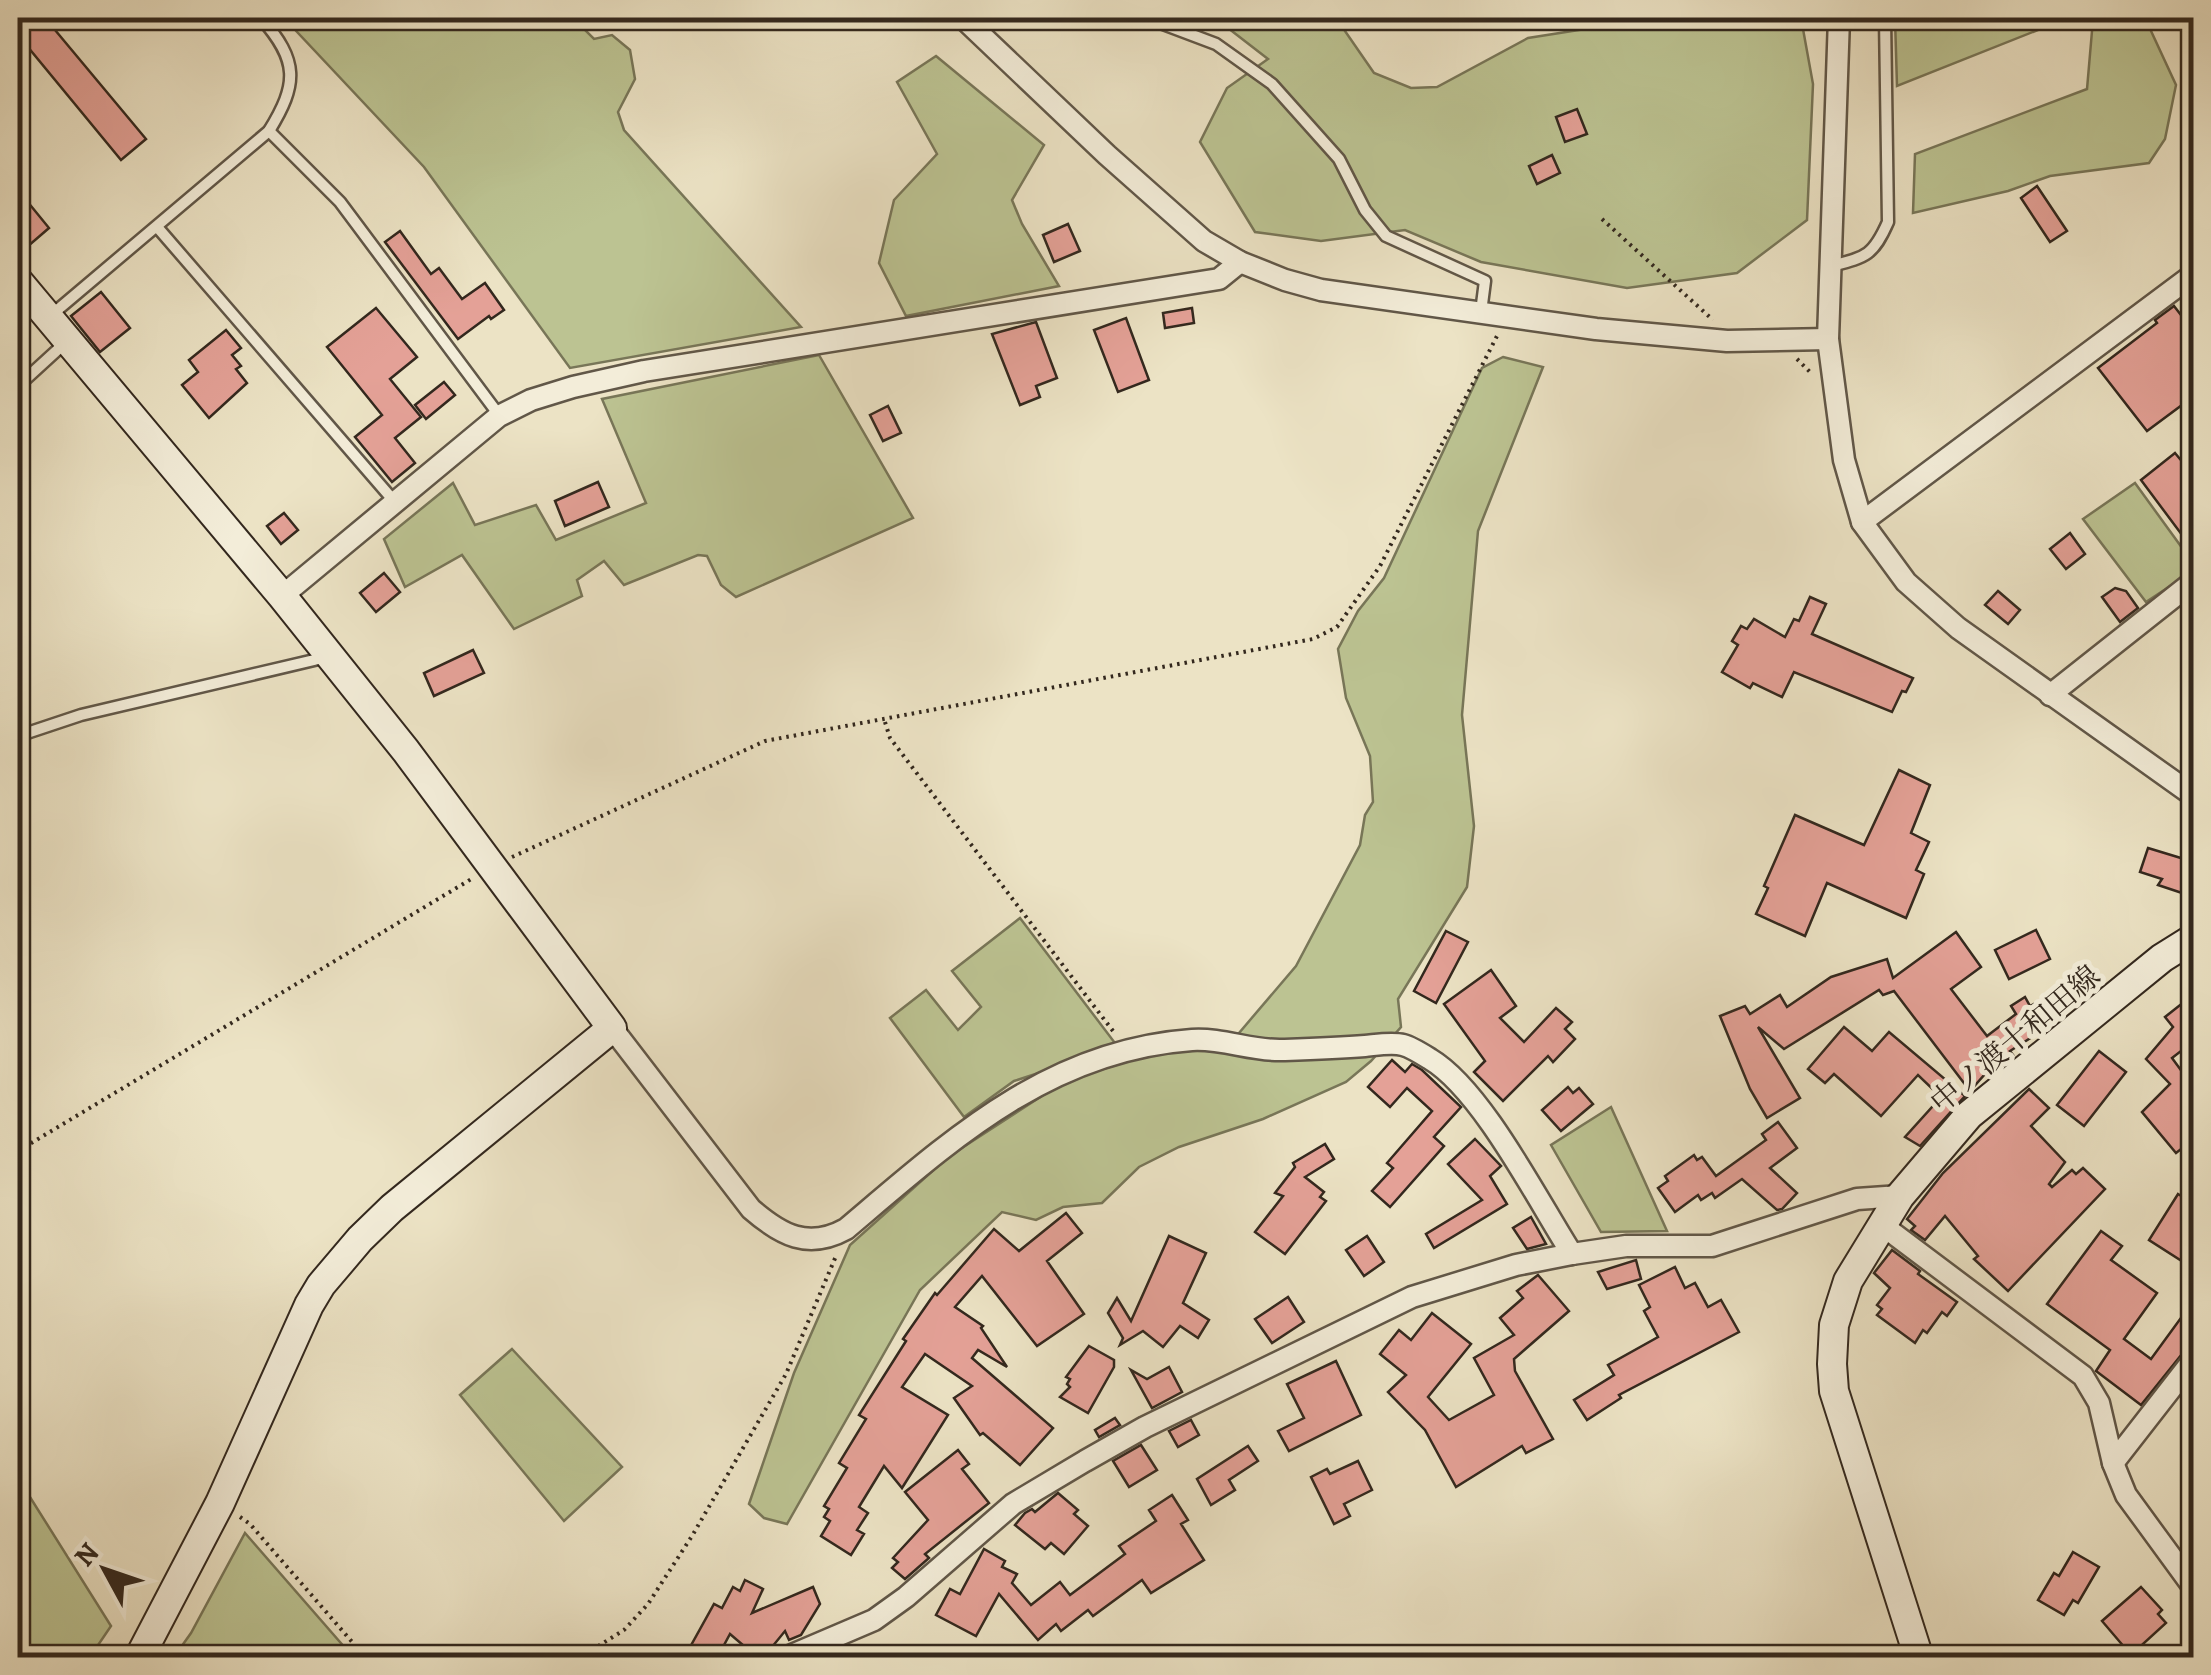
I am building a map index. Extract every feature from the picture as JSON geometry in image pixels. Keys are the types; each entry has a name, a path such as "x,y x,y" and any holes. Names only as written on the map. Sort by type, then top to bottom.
{"street":[{"path":"962,18 1204,241 1240,262 1285,280 1322,290 1506,318 1727,342 1828,339"},
{"path":"1839,18 1828,339 1844,460 1862,522 1923,599 2194,796"},
{"path":"282,596 500,416 531,400 644,371 1219,279 1240,262"},
{"path":"18,281 282,596 493,866 751,1209 774,1228 792,1238 830,1238 962,1131 1024,1090 1128,1051 1189,1040 1222,1039 1264,1050 1401,1044 1434,1060 1464,1091 1489,1123 1572,1254"},
{"path":"1862,522 2189,283"},
{"path":"2050,695 2194,580"},
{"name":"中ノ渡十和田線","path":"1919,1658 1834,1391 1834,1325 1848,1280 1900,1196 1933,1155 1992,1095 2162,958 2194,938"},
{"path":"140,1658 220,1502 321,1285 360,1238 392,1208 612,1028"},
{"path":"785,1658 874,1620 1013,1504 1145,1427 1412,1296 1516,1265 1572,1254 1626,1246 1712,1246 1857,1199 1900,1196"},
{"path":"1882,1225 2083,1376 2099,1403 2113,1463 2126,1496 2194,1588"},
{"path":"2113,1463 2194,1359"}],"lane":[{"path":"48,318 269,131 285,104 292,71 284,50 261,18"},
{"path":"1147,18 1216,44 1272,84 1339,159 1365,210 1386,236 1485,280 1481,312"},
{"path":"1831,266 1863,258 1876,248 1888,222 1885,18"},
{"path":"269,131 340,202 500,416"},
{"path":"158,228 394,501"},
{"path":"18,386 68,340"},
{"path":"18,736 81,715 330,657"}],"path":[{"path":"1602,220 1720,326"},
{"path":"18,1151 493,866 765,741 1313,639 1337,627 1380,566 1506,318"},
{"path":"1791,340 1794,356 1816,377 1815,394 1833,393"},
{"path":"884,720 890,738 1128,1051"},
{"path":"579,1658 624,1630 648,1604 692,1536 786,1374 837,1257 830,1238"},
{"path":"220,1502 250,1524 366,1658"}],"green space":[{"path":"284,18 573,18 594,39 612,35 630,50 635,79 618,112 624,130 801,327 570,368 424,167"},
{"path":"1215,18 1336,18 1374,73 1411,88 1437,87 1528,38 1655,18 1801,18 1813,84 1807,220 1737,273 1627,288 1481,262 1405,230 1321,241 1255,232 1200,142 1227,88 1268,59"},
{"path":"1895,18 2068,18 1897,86"},
{"path":"2087,18 2145,18 2176,85 2165,139 2149,163 2050,176 2008,191 1913,213 1915,154 2087,89 2092,31"},
{"path":"936,56 1044,145 1012,200 1059,286 906,316 879,263 894,200 937,154 897,82"},
{"path":"819,355 913,518 736,597 721,585 707,556 698,555 624,585 604,561 577,580 582,596 514,629 462,555 405,587 384,539 453,483 475,525 536,505 556,540 646,503 602,399"},
{"path":"1503,357 1543,367 1478,531 1462,715 1474,826 1467,887 1398,999 1401,1027 1346,1082 1263,1119 1179,1147 1139,1167 1102,1203 1063,1207 1036,1220 1002,1212 920,1290 787,1524 764,1518 749,1504 794,1373 850,1245 948,1157 1065,1081 1141,1057 1219,1046 1239,1033 1296,966 1360,845 1365,815 1373,802 1370,756 1346,698 1338,649 1358,611 1384,578 1482,368"},
{"path":"2135,483 2193,563 2193,571 2146,602 2083,519"},
{"path":"1020,918 1118,1047 1014,1081 964,1117 890,1018 926,990 958,1030 981,1007 952,971"},
{"path":"1611,1107 1667,1231 1601,1232 1551,1145"},
{"path":"512,1349 622,1467 564,1521 460,1395"},
{"path":"18,1478 111,1626 90,1657 18,1657"},
{"path":"245,1533 353,1657 174,1657"}],"building":[{"path":"18,18 45,18 146,139 121,160 18,35"},
{"path":"1577,109 1587,134 1565,142 1556,117"},
{"path":"1552,155 1560,173 1537,184 1529,166"},
{"path":"2037,186 2067,231 2050,242 2021,198"},
{"path":"18,190 49,228 27,247 18,236"},
{"path":"1068,224 1080,251 1054,262 1043,235"},
{"path":"400,231 431,274 439,268 462,299 485,283 504,310 458,339 385,242"},
{"path":"101,292 130,328 100,352 71,316"},
{"path":"2174,306 2194,332 2194,396 2147,431 2098,368"},
{"path":"376,308 417,357 390,379 421,417 395,438 415,463 392,482 355,437 382,415 327,347"},
{"path":"1192,308 1194,323 1165,328 1163,313"},
{"path":"1126,318 1149,380 1118,392 1094,330"},
{"path":"1036,322 1057,378 1036,386 1040,397 1020,405 992,334"},
{"path":"226,330 241,348 232,355 241,366 236,369 247,383 209,418 182,385 198,372 189,360"},
{"path":"444,382 455,395 426,419 415,405"},
{"path":"888,406 901,433 883,441 870,415"},
{"path":"2175,453 2194,476 2194,551 2141,480"},
{"path":"598,482 609,507 565,526 555,501"},
{"path":"284,513 298,530 281,544 267,526"},
{"path":"2070,533 2085,554 2066,569 2050,549"},
{"path":"384,573 400,592 376,612 360,593"},
{"path":"2115,588 2126,591 2138,608 2120,622 2102,597"},
{"path":"1998,591 2020,610 2008,624 1985,605"},
{"path":"1810,597 1826,604 1812,634 1913,678 1892,712 1794,672 1782,697 1753,683 1750,688 1722,672 1738,645 1732,641 1741,626 1747,629 1754,619 1785,637 1794,619 1799,621"},
{"path":"473,650 484,673 434,696 424,673"},
{"path":"1899,770 1930,785 1911,833 1929,842 1916,870 1924,874 1906,918 1827,883 1805,936 1756,914 1795,815 1864,845"},
{"path":"2148,848 2194,862 2194,897 2158,885 2162,879 2140,872"},
{"path":"2036,930 2050,959 2009,979 1995,950"},
{"path":"1446,931 1468,942 1436,1003 1414,991"},
{"path":"1956,932 1981,967 1951,989 1987,1036 2016,1014 2011,1006 2025,997 2030,1006 2042,1000 2054,1023 2010,1051 2013,1055 1997,1068 1993,1065 1970,1091 1894,991 1883,995 1879,990 1784,1049 1758,1027 1800,1098 1767,1118 1750,1089 1720,1016 1745,1006 1750,1014 1780,995 1787,1007 1831,977 1887,959 1893,978"},
{"path":"1491,970 1516,1006 1500,1018 1524,1042 1556,1008 1572,1022 1565,1029 1575,1039 1553,1062 1548,1056 1503,1101 1474,1072 1485,1061 1444,1004"},
{"path":"2194,994 2194,1041 2172,1058 2194,1088 2194,1139 2176,1153 2142,1112 2170,1084 2146,1059 2173,1027 2165,1017"},
{"path":"1844,1027 1872,1051 1889,1032 1965,1096 1920,1146 1905,1137 1941,1097 1918,1075 1881,1116 1834,1074 1825,1083 1808,1069"},
{"path":"2099,1051 2126,1072 2084,1126 2057,1105"},
{"path":"1392,1060 1405,1072 1412,1064 1422,1070 1461,1107 1434,1137 1444,1146 1390,1207 1372,1191 1393,1168 1387,1163 1432,1111 1407,1088 1390,1107 1368,1087"},
{"path":"1568,1087 1573,1093 1579,1088 1593,1104 1561,1131 1542,1110"},
{"path":"2029,1089 2049,1108 2031,1126 2065,1162 2049,1184 2052,1187 2072,1170 2076,1174 2083,1168 2105,1189 2008,1291 1974,1259 1978,1256 1945,1216 1925,1240 1911,1230 1915,1226 1907,1219 1943,1173"},
{"path":"1778,1122 1797,1148 1770,1168 1797,1193 1782,1209 1777,1210 1742,1179 1715,1198 1712,1193 1701,1200 1698,1195 1675,1212 1658,1188 1668,1181 1665,1176 1694,1155 1697,1160 1702,1157 1716,1176 1766,1140 1762,1134"},
{"path":"1475,1139 1501,1166 1490,1176 1507,1204 1434,1248 1426,1234 1482,1200 1448,1164"},
{"path":"1325,1144 1334,1159 1305,1177 1324,1192 1320,1197 1326,1201 1285,1254 1255,1232 1283,1196 1275,1193 1295,1167 1293,1163"},
{"path":"2178,1194 2194,1204 2194,1256 2188,1265 2149,1240"},
{"path":"1066,1213 1082,1233 1047,1261 1084,1314 1037,1346 982,1276 955,1307 983,1326 1007,1367 978,1350 972,1358 1053,1428 1020,1465 983,1433 980,1435 954,1398 972,1386 925,1354 902,1387 948,1415 902,1488 884,1466 859,1507 868,1513 857,1530 864,1534 851,1555 821,1536 830,1521 824,1517 829,1509 824,1506 847,1468 839,1463 866,1419 859,1415 935,1293 994,1229 1019,1251"},
{"path":"1531,1217 1546,1244 1527,1249 1513,1228"},
{"path":"2101,1231 2122,1246 2111,1260 2157,1293 2124,1339 2151,1359 2194,1300 2194,1339 2141,1405 2096,1371 2110,1350 2047,1304"},
{"path":"1169,1236 1206,1253 1183,1303 1209,1320 1198,1338 1180,1326 1163,1347 1143,1331 1120,1345 1123,1338 1108,1313 1117,1298 1131,1321"},
{"path":"1367,1236 1384,1262 1364,1276 1346,1250"},
{"path":"1892,1250 1957,1302 1947,1316 1942,1312 1927,1333 1923,1330 1915,1343 1877,1315 1882,1309 1877,1305 1890,1288 1874,1273"},
{"path":"1636,1260 1641,1279 1607,1289 1598,1272"},
{"path":"1675,1267 1685,1288 1695,1283 1708,1307 1721,1300 1739,1332 1619,1395 1621,1398 1587,1420 1574,1400 1614,1375 1608,1365 1658,1337 1644,1311 1650,1307 1639,1285"},
{"path":"1538,1275 1569,1311 1514,1359 1515,1371 1553,1439 1526,1453 1522,1446 1456,1487 1425,1430 1388,1392 1406,1375 1380,1354 1399,1330 1411,1340 1432,1313 1471,1344 1428,1397 1449,1420 1494,1395 1474,1358 1514,1335 1500,1318 1523,1298 1517,1291"},
{"path":"1288,1297 1304,1322 1272,1343 1255,1319"},
{"path":"1089,1346 1114,1360 1114,1367 1088,1413 1060,1397 1070,1387 1066,1377"},
{"path":"1336,1361 1361,1415 1289,1451 1278,1431 1304,1418 1287,1384"},
{"path":"1169,1367 1182,1392 1152,1408 1131,1370 1147,1379"},
{"path":"1115,1418 1120,1425 1099,1437 1095,1430"},
{"path":"1191,1420 1199,1435 1178,1447 1169,1431"},
{"path":"1141,1445 1157,1470 1129,1487 1113,1461"},
{"path":"1248,1446 1258,1461 1229,1480 1235,1490 1211,1505 1197,1479"},
{"path":"958,1450 969,1464 962,1469 989,1503 925,1554 929,1558 905,1579 892,1568 898,1562 893,1558 928,1520 905,1492"},
{"path":"1358,1461 1372,1490 1344,1504 1350,1516 1334,1524 1311,1477 1327,1469 1330,1474"},
{"path":"1058,1493 1078,1510 1074,1514 1088,1526 1064,1554 1051,1543 1045,1549 1015,1525 1025,1513 1032,1509 1035,1512"},
{"path":"1172,1495 1188,1520 1181,1524 1204,1560 1151,1593 1142,1580 1093,1616 1088,1610 1061,1631 1056,1624 1038,1640 999,1594 976,1636 936,1615 950,1589 960,1594 984,1549 1005,1561 1002,1567 1017,1574 1012,1583 1031,1605 1060,1582 1070,1595 1125,1554 1119,1546 1156,1521 1149,1510"},
{"path":"2073,1552 2099,1567 2078,1603 2073,1600 2064,1615 2038,1600"},
{"path":"745,1580 763,1589 752,1613 813,1587 820,1604 801,1635 789,1640 785,1631 763,1658 730,1634 717,1658 684,1658 714,1604 722,1608 733,1587 740,1591"},
{"path":"2141,1587 2162,1610 2158,1614 2166,1623 2131,1655 2102,1621"}]}
